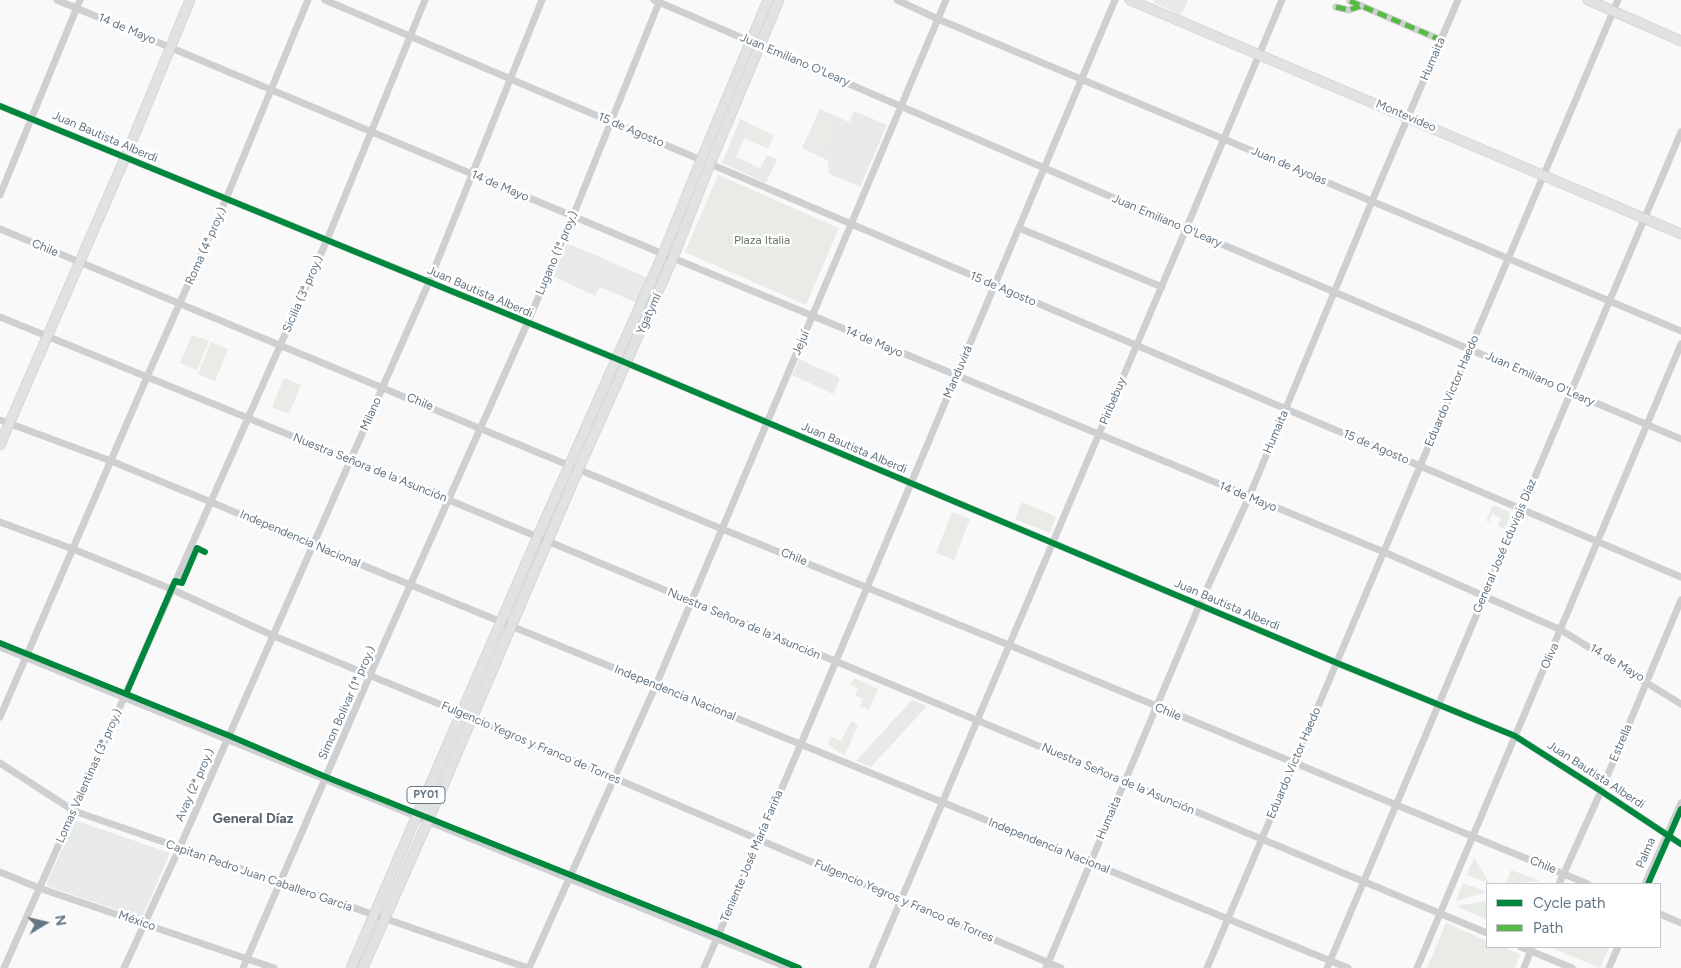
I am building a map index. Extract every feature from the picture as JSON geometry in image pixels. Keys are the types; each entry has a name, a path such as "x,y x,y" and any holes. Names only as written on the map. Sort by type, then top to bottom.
{"main road":[{"path":"0,445 125,158 190,0"},
{"name":"Ygatymí","path":"502,621 664,254 768,0"},
{"name":"Ygatymí","path":"512,625 579,468 673,258 710,164 780,0"},
{"name":"Montevideo","path":"1130,0 1681,234"},
{"path":"1588,0 1681,41"},
{"name":"PY01","path":"351,968 502,621"},
{"name":"PY01","path":"363,968 512,625"}],"street":[{"name":"14 de Mayo","path":"57,0 956,376 1384,552 1561,630 1681,704"},
{"path":"0,195 80,0"},
{"name":"Roma (4ª proy.)","path":"0,718 226,199 308,0"},
{"name":"15 de Agosto","path":"326,0 1681,577"},
{"name":"Sicilia (3ª proy.)","path":"211,502 327,240 425,0"},
{"name":"Milano","path":"313,545 429,282 542,0"},
{"name":"Juan de Ayolas","path":"897,0 938,19 1681,331"},
{"name":"Jejuí","path":"529,968 656,685 946,0"},
{"name":"Manduvirá","path":"801,744 1115,0"},
{"name":"Piribebuy","path":"872,968 1282,0"},
{"name":"Humaita","path":"1047,965 1199,606 1249,497 1458,0"},
{"name":"Eduardo Victor Haedo","path":"1207,968 1618,0"},
{"name":"Juan Emiliano O'Leary","path":"658,1 1681,440"},
{"name":"Lugano (1ª proy.)","path":"412,585 573,216 658,1"},
{"path":"1350,2 1441,40"},
{"path":"1336,8 1349,10 1361,6"},
{"name":"Juan Bautista Alberdi","path":"0,106 527,324 617,359 1336,664 1515,736 1681,844"},
{"name":"General José Eduvigis Díaz","path":"1327,968 1681,132"},
{"path":"1019,228 1162,287"},
{"name":"Chile","path":"0,229 481,427 722,529 1009,645 1586,883"},
{"name":"Nuestra Señora de la Asunción","path":"0,317 449,500 1486,933"},
{"name":"Oliva","path":"1417,968 1648,426 1681,344"},
{"name":"Independencia Nacional","path":"0,420 111,461 1348,968"},
{"name":"Lomas Valentinas (3ª proy.)","path":"4,968 211,502"},
{"name":"Fulgencio Yegros y Franco de Torres","path":"0,522 172,589 274,636 472,717 901,900 1047,965 1061,968"},
{"name":"Avay (2ª proy.)","path":"124,968 179,849 313,545"},
{"name":"Simon Bolivar (1ª proy.)","path":"243,968 370,675 412,585"},
{"name":"Estrella","path":"1559,883 1601,791 1681,600"},
{"path":"0,647 416,817 717,937 789,968"},
{"name":"Teniente José María Fariña","path":"704,968 801,744"},
{"name":"Capitan Pedro Juan Caballero Garcia","path":"0,763 74,811 179,849 529,968"},
{"name":"Palma","path":"1645,883 1681,803"},
{"name":"México","path":"0,872 39,888 274,968"},
{"path":"1661,914 1681,923"},
{"path":"1609,968 1618,948"},
{"path":"1524,968 1532,949 1572,968"}],"shaded area":[{"path":"1154,0 1188,0 1181,15 1153,2"},
{"path":"820,109 849,122 854,111 887,125 860,187 828,173 830,168 827,167 829,161 802,148"},
{"path":"740,119 750,124 736,157 760,168 767,155 777,159 766,183 722,163"},
{"path":"567,243 648,278 637,303 600,287 595,296 553,276"},
{"path":"799,359 840,378 833,394 792,375"},
{"path":"1493,505 1509,512 1510,516 1505,529 1498,526 1501,518 1492,514 1489,522 1486,521"},
{"path":"912,700 927,706 871,767 856,761"},
{"path":"75,821 170,853 143,915 138,917 47,886 47,882"}],"green space":[{"path":"821,117 837,125 824,153 808,145"},
{"path":"750,124 774,135 768,149 744,138"},
{"name":"Plaza Italia","path":"718,175 839,228 806,305 685,252"},
{"path":"192,335 209,341 197,370 180,363"},
{"path":"211,342 228,349 215,381 198,374"},
{"path":"284,378 301,385 289,414 272,407"},
{"path":"1022,502 1056,517 1050,533 1015,519"},
{"path":"952,512 970,519 954,560 936,553"},
{"path":"854,678 878,689 869,710 860,706 863,699 855,696 858,688 850,685"},
{"path":"851,721 858,725 845,755 828,744 831,737 841,741"},
{"path":"464,722 465,724 426,811 425,809"},
{"path":"1474,857 1489,883 1487,883 1467,875"},
{"path":"1511,870 1540,881 1517,883 1506,883"},
{"path":"1463,883 1486,892 1486,892 1456,901"},
{"path":"1486,901 1486,916 1485,919 1456,906"},
{"path":"1446,923 1486,941 1486,948 1505,948 1520,954 1515,968 1427,968"},
{"path":"1551,948 1609,948 1600,968"}],"marked path":[{"path":"1350,1 1441,40"},
{"path":"1336,7 1349,10 1361,6"}],"cycle path":[{"path":"0,106 617,359 1337,663 1515,736 1681,844"},
{"path":"126,694 175,581 182,583 197,548 205,552"},
{"path":"0,643 799,968"},
{"path":"1648,883 1681,809"}],"district":[{"name":"General Díaz","path":"253,819"}]}
